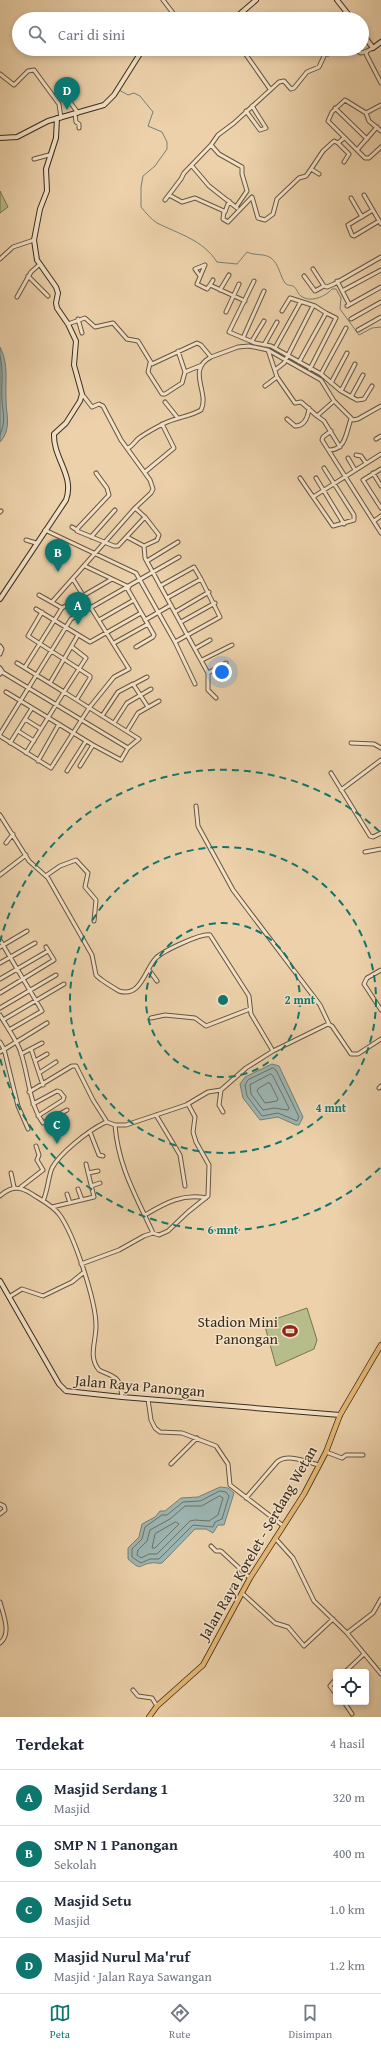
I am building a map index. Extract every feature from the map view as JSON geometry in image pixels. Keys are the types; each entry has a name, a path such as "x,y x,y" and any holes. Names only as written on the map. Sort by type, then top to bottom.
{"main road":[{"name":"Jalan Raya Korelet - Serdang Wetan","path":"149,1717 157,1706 203,1665 241,1593 274,1538 304,1494 326,1452 340,1415 381,1345"}],"street":[{"path":"163,0 172,12"},
{"path":"242,12 256,0"},
{"path":"337,0 346,12"},
{"path":"369,50 381,42"},
{"path":"369,43 373,48"},
{"path":"0,138 17,137 59,118 104,105 111,99 139,56"},
{"path":"247,56 270,89"},
{"path":"165,200 184,173 212,145 218,135 234,124 270,89 281,81 291,89 294,88 307,72 316,69 321,65 325,56"},
{"path":"367,56 381,83"},
{"path":"0,74 14,85 28,70 34,70 59,104 59,118 56,138 49,155 46,169 47,191 40,209 34,240 37,260 58,291 56,303 57,308 68,324 76,343 74,366 82,394 92,407 100,404 103,406 113,426 145,472 153,489 151,493 104,542 85,566 52,602"},
{"path":"62,98 70,102 76,114 76,122 79,124 79,128"},
{"path":"380,148 367,158 328,122 328,118 335,108 346,100 366,113 369,121 381,131"},
{"path":"366,113 381,105"},
{"path":"246,111 260,130 266,128 252,106"},
{"path":"335,108 367,139"},
{"path":"357,150 377,127"},
{"path":"338,143 344,138"},
{"path":"229,201 223,219 228,222 252,197 258,218 263,220 268,219 273,214 277,199 299,178 306,176 323,151 330,147 334,141 349,154 344,162"},
{"path":"212,145 219,154 242,167 242,174 247,191 236,207"},
{"path":"34,159 49,155"},
{"path":"192,166 208,185 239,210"},
{"path":"311,170 319,174"},
{"path":"169,195 180,202 195,198 225,212"},
{"path":"364,195 373,210 380,223 352,236 348,226 373,210"},
{"path":"351,198 362,217"},
{"path":"376,216 381,213"},
{"path":"0,259 13,247 34,240"},
{"path":"304,276 314,291 338,282 381,257"},
{"path":"17,297 28,276 40,264"},
{"path":"313,269 324,286"},
{"path":"342,291 381,270"},
{"path":"28,276 48,296"},
{"path":"200,276 197,284 207,289 213,280"},
{"path":"220,290 229,276"},
{"path":"254,281 229,332 275,348 321,374 341,391 357,400 364,399 372,386"},
{"path":"338,282 348,305 381,287"},
{"path":"226,312 239,284"},
{"path":"210,285 244,301"},
{"path":"243,338 264,291"},
{"path":"282,311 290,298 300,303 313,306 336,319 310,368"},
{"path":"351,319 381,302"},
{"path":"275,348 300,303"},
{"path":"275,370 282,366 313,306"},
{"path":"299,362 326,313"},
{"path":"358,330 381,317"},
{"path":"68,324 78,319 87,318 96,327 109,323 115,324 127,338 138,341 150,363 148,372 162,394 182,383 185,372 178,351"},
{"path":"78,319 82,333"},
{"path":"252,341 264,320"},
{"path":"264,345 277,322"},
{"path":"321,374 346,328"},
{"path":"150,363 154,363 198,343 211,357"},
{"path":"185,372 202,365 211,357 238,347 249,346 268,350 321,380 334,401 351,419 358,419 381,406"},
{"path":"268,350 277,377 294,403 301,402 324,421 332,431 340,447"},
{"path":"331,383 347,353"},
{"path":"341,391 355,364"},
{"path":"128,448 135,444 139,438 162,424 177,417 188,416 202,409 203,404 199,371 202,365"},
{"path":"351,397 363,375"},
{"path":"265,386 277,377"},
{"path":"0,599 36,543 64,505 69,491 68,478 60,459 54,434 66,423 80,401 82,394"},
{"path":"317,416 334,401"},
{"path":"165,402 177,417"},
{"path":"288,419 296,426 301,425 306,421 309,408"},
{"path":"329,450 336,450 340,447 347,436 351,419"},
{"path":"145,472 174,448 162,424"},
{"path":"332,431 322,438 381,533"},
{"path":"376,439 381,436"},
{"path":"313,497 381,454"},
{"path":"356,455 361,456 366,463"},
{"path":"348,458 355,470"},
{"path":"300,478 333,526 344,524 355,518 324,468"},
{"path":"381,469 362,481 381,508"},
{"path":"77,530 108,497 107,488 96,473"},
{"path":"373,474 381,486"},
{"path":"316,478 344,524"},
{"path":"135,508 158,533 159,537 144,546"},
{"path":"91,537 115,510"},
{"path":"374,521 381,516"},
{"path":"72,527 91,537 118,546 145,518"},
{"path":"45,530 134,572 141,581 175,642 195,684"},
{"path":"127,537 144,546"},
{"path":"26,540 36,543"},
{"path":"147,561 178,542"},
{"path":"144,546 144,557 196,648 208,673 208,690 216,698"},
{"path":"73,579 85,595 92,608 106,633 114,643 129,669 114,677 89,708 53,766 49,768 0,735 36,674 71,619 92,608 141,581 179,558"},
{"path":"85,566 128,588 154,636 136,647"},
{"path":"160,586 194,567 215,603 220,618 175,642"},
{"path":"25,668 62,608 112,579"},
{"path":"167,598 201,579"},
{"path":"175,612 209,592"},
{"path":"39,595 62,608"},
{"path":"99,620 134,600"},
{"path":"181,622 215,603"},
{"path":"145,620 171,604"},
{"path":"36,609 90,642 141,613"},
{"path":"42,612 28,636 90,677 77,699"},
{"path":"114,643 148,624"},
{"path":"50,683 78,635"},
{"path":"196,648 210,640"},
{"path":"202,660 232,645"},
{"path":"0,646 2,649 0,654"},
{"path":"26,753 86,658 72,647"},
{"path":"6,692 120,760 128,748 139,739 77,699 16,663"},
{"path":"208,673 226,663"},
{"path":"0,668 1,673 28,687 81,721 128,748"},
{"path":"102,716 118,692 147,676"},
{"path":"134,684 148,707"},
{"path":"114,723 127,703 151,689"},
{"path":"127,732 138,714 159,701"},
{"path":"10,743 32,708"},
{"path":"25,719 41,729"},
{"path":"38,761 59,724"},
{"path":"18,731 34,741"},
{"path":"67,771 86,741"},
{"path":"350,743 374,744 381,748"},
{"path":"80,766 93,745"},
{"path":"341,790 381,760"},
{"path":"331,773 370,836 373,837 381,834"},
{"path":"196,806 198,826 233,890 320,1005 329,1024 351,1054 358,1054 381,1039"},
{"path":"0,815 32,864 47,876 92,955 98,978 109,983 119,991 126,992 141,984 154,961 165,952 199,936 210,936 249,996 250,1009 254,1020 273,1051"},
{"path":"0,825 4,821"},
{"path":"6,843 13,834"},
{"path":"365,852 381,849"},
{"path":"0,875 26,855"},
{"path":"47,876 70,861 76,860 80,863 88,873 85,887 96,900 94,921"},
{"path":"1,946 27,931"},
{"path":"0,940 1,946 10,957 28,991 36,1000 42,1011 9,1030"},
{"path":"0,963 35,943"},
{"path":"0,979 47,949 54,960 0,993"},
{"path":"149,970 157,981"},
{"path":"381,970 367,978 364,986 381,1010"},
{"path":"0,1008 56,975"},
{"path":"3,1020 64,984"},
{"path":"151,1018 165,1016 195,1018 206,1026 250,1009"},
{"path":"0,1015 16,1042 21,1054 29,1092 38,1116 44,1124 67,1110"},
{"path":"0,1052 47,1023"},
{"path":"29,1092 43,1085 72,1066 76,1066 93,1100 107,1122 124,1125 188,1104 204,1093 221,1090 246,1068 273,1051 329,1024"},
{"path":"0,1042 4,1049 19,1111 28,1129"},
{"path":"21,1054 42,1043"},
{"path":"31,1049 43,1085"},
{"path":"35,1061 47,1054"},
{"path":"39,1073 56,1062"},
{"path":"221,1090 219,1106 223,1112"},
{"path":"33,1104 57,1091 64,1097 63,1100 38,1116"},
{"path":"81,1264 119,1250 153,1233 159,1234 168,1231 209,1194 209,1165 196,1142 193,1132 195,1117 188,1104"},
{"path":"156,1115 180,1155 185,1186"},
{"path":"43,1201 48,1192 52,1170 56,1163 65,1152 90,1132 107,1122"},
{"path":"115,1124 118,1149 122,1164 134,1195 153,1233"},
{"path":"90,1132 99,1155 103,1156"},
{"path":"21,1187 43,1170 37,1160 39,1155 36,1146"},
{"path":"52,1207 94,1197 86,1164"},
{"path":"88,1174 98,1171"},
{"path":"10,1173 14,1187"},
{"path":"91,1186 100,1184"},
{"path":"0,1196 14,1187 21,1187 52,1207 61,1217 81,1264 96,1322 93,1360 99,1370 111,1374 118,1380 122,1397"},
{"path":"78,1189 82,1200"},
{"path":"67,1194 70,1203"},
{"path":"145,1215 176,1199 193,1196 206,1198"},
{"path":"9,1297 22,1289 43,1296 72,1282 83,1273"},
{"name":"Jalan Raya Panongan","path":"0,1281 64,1389 75,1393 340,1415"},
{"path":"148,1399 151,1420 158,1431 163,1434 177,1432 216,1446 228,1464 230,1484 282,1526"},
{"path":"171,1464 197,1438"},
{"path":"326,1452 342,1458 346,1455 363,1455"},
{"path":"246,1498 282,1458 293,1458 319,1465"},
{"path":"0,1504 4,1506 5,1510 0,1514"},
{"path":"274,1538 293,1558 314,1601 347,1633 381,1674"},
{"path":"212,1546 216,1551 221,1551 250,1578"},
{"path":"241,1593 275,1623 288,1627 304,1646 333,1620"},
{"path":"347,1633 373,1613 381,1599"},
{"path":"0,1602 2,1619 6,1632 4,1640 0,1643"},
{"path":"349,1669 364,1654"},
{"path":"132,1690 138,1696 152,1698 157,1706"},
{"path":"346,1705 352,1714"}],"green space":[{"path":"0,191 8,207 0,213"},
{"name":"Stadion Mini Panongan","path":"307,1308 317,1340 314,1349 276,1366 264,1323"}],"water":[{"path":"0,347 6,366 6,400 8,421 6,432 0,442"},
{"path":"272,1064 279,1066 303,1117 299,1125 278,1117 260,1120 243,1098 240,1084 245,1077"},
{"path":"220,1487 228,1488 234,1493 224,1525 218,1525 213,1533 206,1529 195,1529 162,1563 152,1563 138,1567 128,1559 128,1548 139,1537 142,1524 155,1517 160,1511 165,1511 181,1498 198,1497"}],"waterway":[{"path":"119,90 128,95 134,93 140,96 153,112 148,126 162,132 167,142 167,149 155,166 143,176 141,187 141,207 153,220 198,243 205,248 217,262 237,264 247,252 268,256 276,263 285,283 294,287 300,295 305,298 313,299 321,297 332,289 336,289 341,298 340,309 359,335 372,328 381,327"}],"place":[{"name":"Masjid Nurul Ma'ruf","path":"67,110"},
{"name":"SMP N 1 Panongan","path":"58,572"},
{"name":"Masjid Serdang 1","path":"78,625"},
{"name":"Masjid Setu","path":"57,1144"},
{"name":"Stadion Mini Panongan","path":"290,1331"}]}
